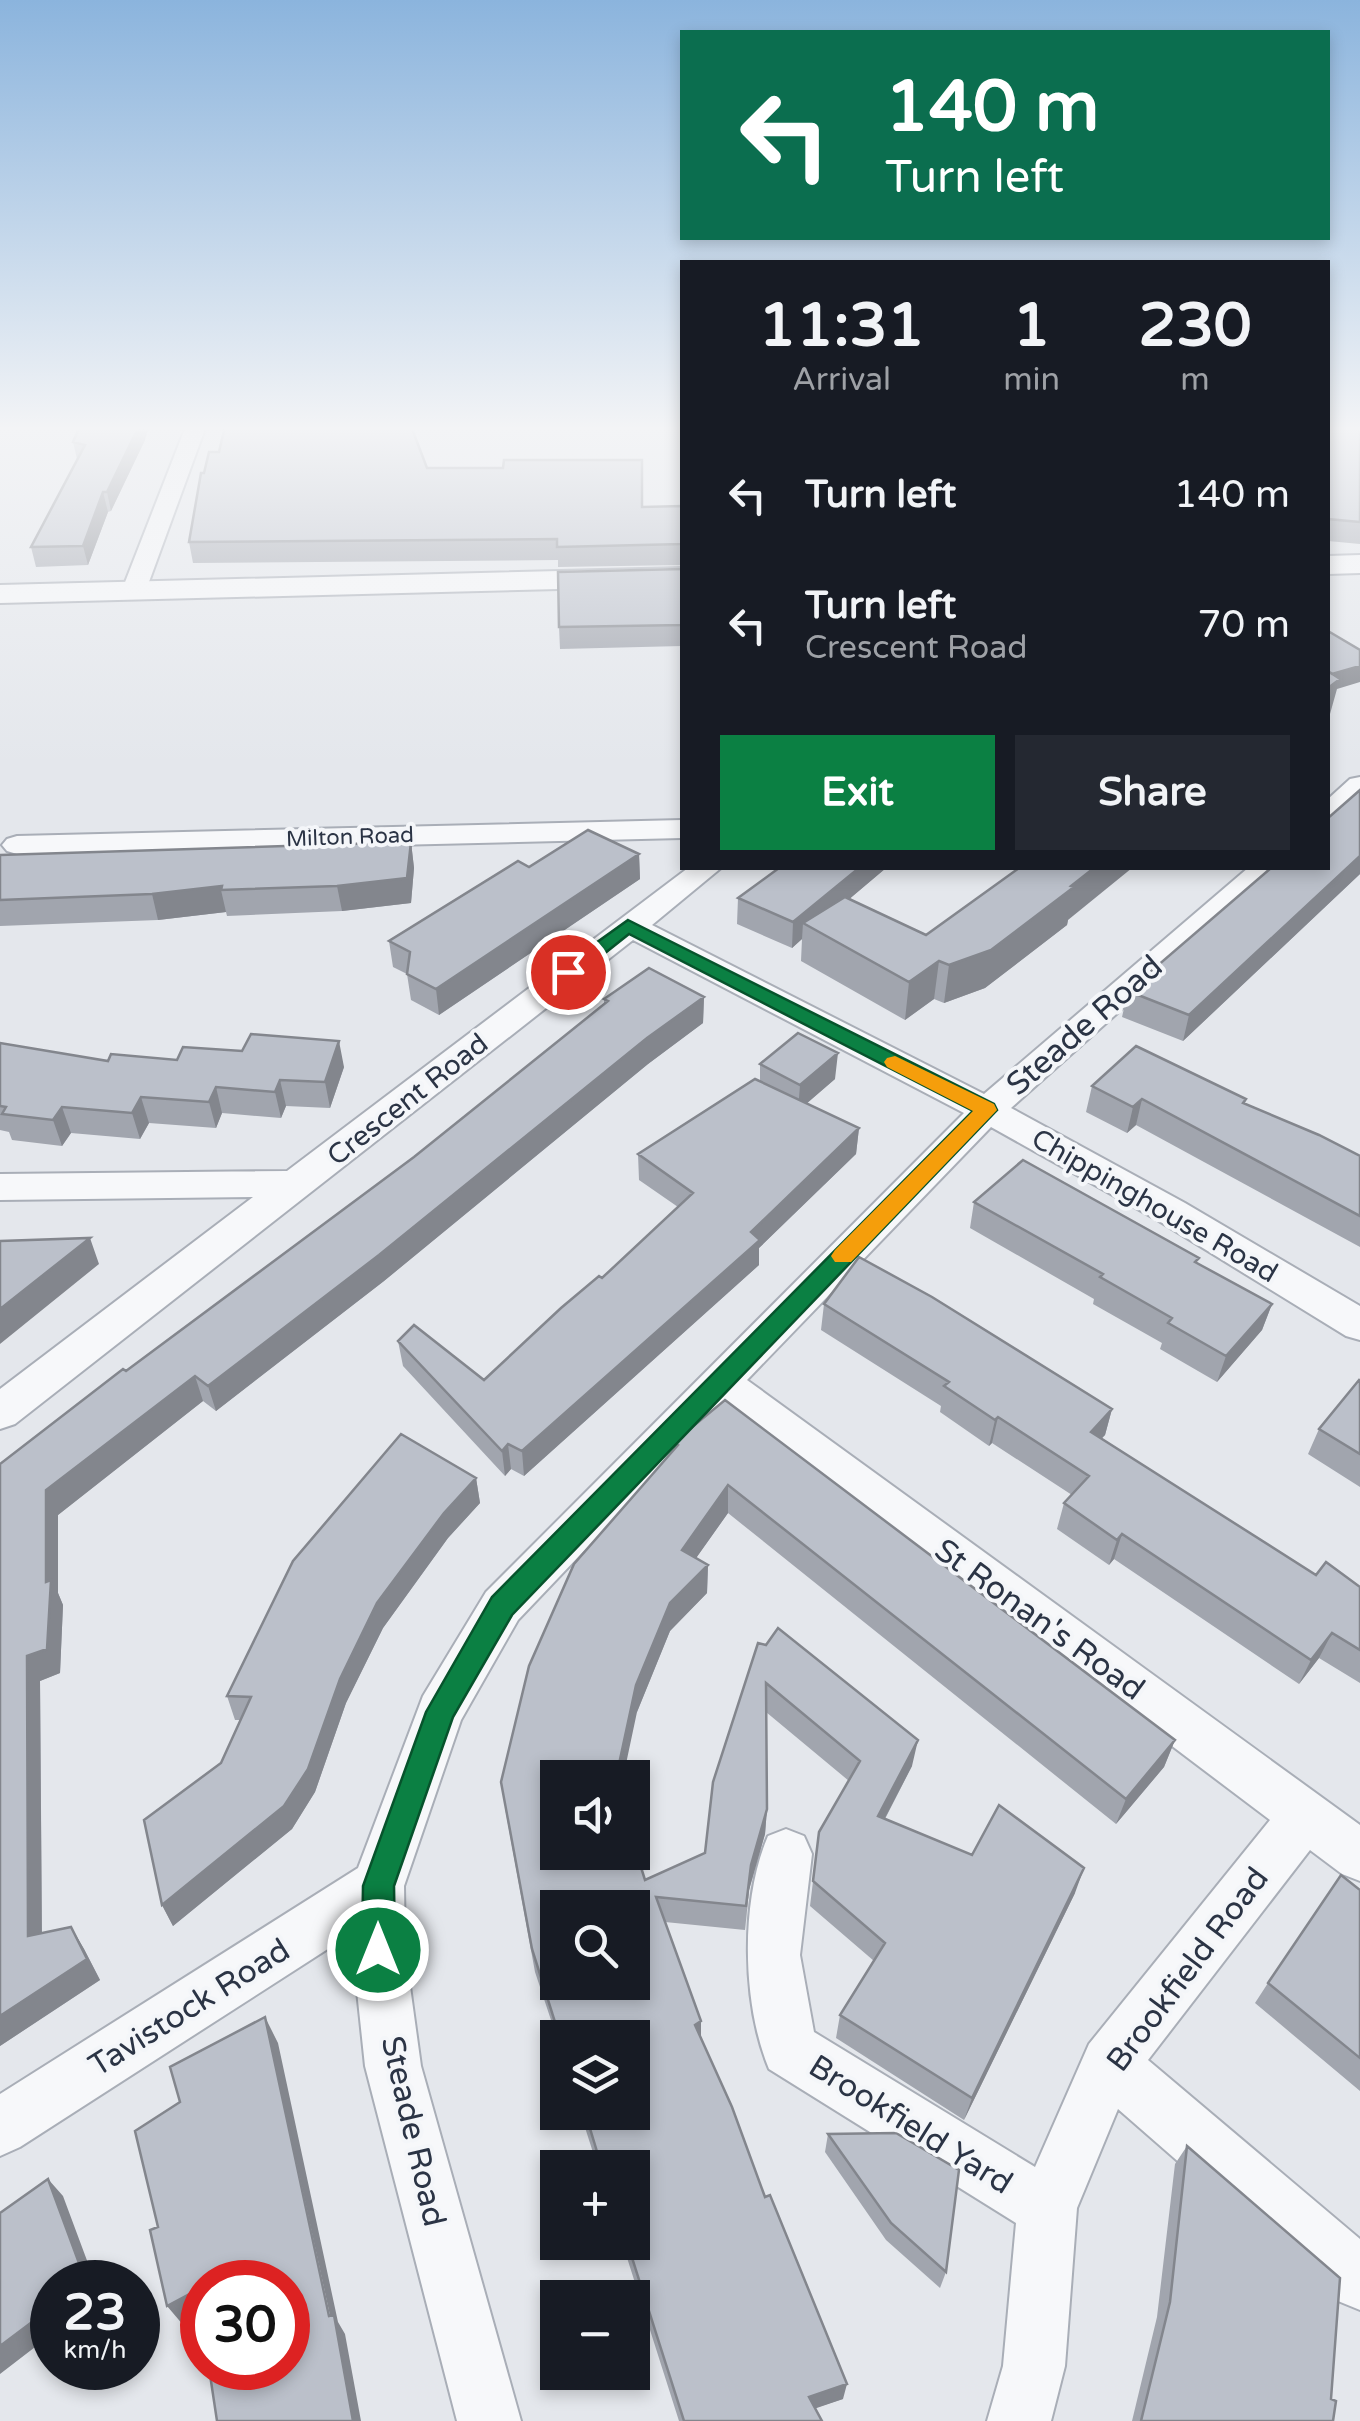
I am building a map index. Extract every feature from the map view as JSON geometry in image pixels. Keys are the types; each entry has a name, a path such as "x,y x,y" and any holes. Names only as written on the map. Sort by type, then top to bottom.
{"street":[{"path":"134,590 153,539"},
{"path":"1330,565 1360,564"},
{"path":"0,594 680,578"},
{"path":"1330,811 1360,785"},
{"name":"Milton Road","path":"17,845 680,829"},
{"name":"Crescent Road","path":"0,1412 703,870"},
{"name":"Steade Road","path":"489,2421 393,2066 378,1950 378,1886 440,1712 502,1606 720,1382 987,1110 1263,870"},
{"name":"Chippinghouse Road","path":"628,926 987,1110 1172,1212 1360,1325"},
{"name":"Crescent Road","path":"0,1188 298,1184"},
{"name":"St Ronan's Road","path":"720,1382 1360,1856"},
{"name":"Brookfield Road","path":"1019,2421 1034,2366 1047,2208 1109,2064 1306,1814"},
{"name":"Brookfield Yard","path":"786,1854 773,1955 789,2048 1047,2208"},
{"name":"Tavistock Road","path":"0,2127 378,1886"},
{"path":"1109,2064 1360,2279"}],"building":[{"path":"35,539 86,539 83,546 31,547"},
{"path":"190,539 680,539 680,544 557,547 557,539 189,542"},
{"path":"680,569 680,625 559,627 558,572"},
{"path":"1330,632 1360,650 1360,666 1332,674"},
{"path":"1330,672 1340,679 1330,686"},
{"path":"1360,790 1360,856 1189,1015 1128,991 1269,870 1330,870 1330,816"},
{"path":"588,830 639,854 436,989 407,974 410,952 389,941 518,861 529,867"},
{"path":"411,842 407,878 337,886 221,890 222,886 152,894 0,900 0,855"},
{"path":"776,870 857,870 793,922 738,898"},
{"path":"1016,870 1091,870 991,950 949,965 939,961 909,982 803,923 845,897 926,935"},
{"path":"649,968 704,997 208,1386 195,1376 46,1490 46,1582 51,1580 47,1649 27,1656 28,1936 71,1927 87,1959 0,2016 0,1464 123,1369 126,1371 414,1157 608,1001 604,999"},
{"path":"798,1033 838,1053 800,1085 760,1064"},
{"path":"251,1034 339,1041 325,1082 280,1080 275,1092 216,1087 209,1102 141,1097 132,1113 62,1107 53,1120 2,1114 6,1107 0,1106 0,1043 108,1061 111,1054 177,1060 183,1047 242,1051"},
{"path":"1136,1046 1246,1099 1243,1103 1360,1156 1360,1216 1142,1099 1133,1107 1092,1086"},
{"path":"755,1079 859,1128 751,1232 760,1240 522,1451 508,1444 502,1451 398,1341 414,1325 484,1380 693,1193 638,1154"},
{"path":"1023,1160 1199,1258 1195,1262 1272,1304 1226,1356 1168,1323 1172,1318 1100,1277 1103,1274 974,1202"},
{"path":"90,1238 0,1309 0,1241"},
{"path":"859,1257 932,1297 1112,1409 1091,1432 1316,1575 1326,1562 1360,1587 1360,1650 1332,1633 1311,1660 1122,1534 1117,1540 1064,1503 1089,1476 998,1417 995,1420 944,1386 949,1382 824,1304"},
{"path":"1360,1381 1360,1454 1319,1429"},
{"path":"725,1400 1175,1740 1126,1799 728,1485 682,1550 708,1565 670,1603 636,1685 620,1760 540,1760 540,1870 642,1870 645,1880 705,1853 713,1782 758,1643 766,1645 778,1628 918,1740 878,1816 972,1855 999,1805 1084,1868 972,2098 840,2015 885,1943 813,1881 819,1832 860,1761 766,1683 767,1809 751,1865 746,1906 656,1897 701,2021 695,2025 847,2384 809,2397 822,2421 684,2421 650,2314 650,2280 639,2280 633,2260 650,2260 650,2150 597,2150 590,2130 650,2130 650,2020 554,2020 548,2000 650,2000 650,1890 540,1890 540,1974 501,1782 529,1666 574,1564 678,1445 674,1442"},
{"path":"401,1434 476,1478 444,1513 377,1603 340,1679 308,1769 284,1806 162,1905 144,1820 221,1763 251,1697 227,1696 293,1561"},
{"path":"1341,1875 1360,1890 1360,2058 1268,1983"},
{"path":"265,2017 329,2316 334,2315 353,2421 217,2421 212,2390 310,2390 310,2260 180,2260 180,2299 167,2306 160,2260 157,2260 150,2230 158,2227 135,2131 180,2102 170,2067"},
{"path":"896,2133 959,2170 946,2272 891,2223 828,2134"},
{"path":"1187,2146 1340,2278 1331,2399 1336,2401 1333,2421 1141,2421 1170,2302"},
{"path":"48,2179 78,2260 30,2260 30,2324 0,2346 0,2213"}],"slow traffic":[{"path":"843,1256 987,1110 895,1062"}],"route":[{"path":"378,1950 378,1886 440,1712 502,1606 987,1110 628,926 568,972"}]}
